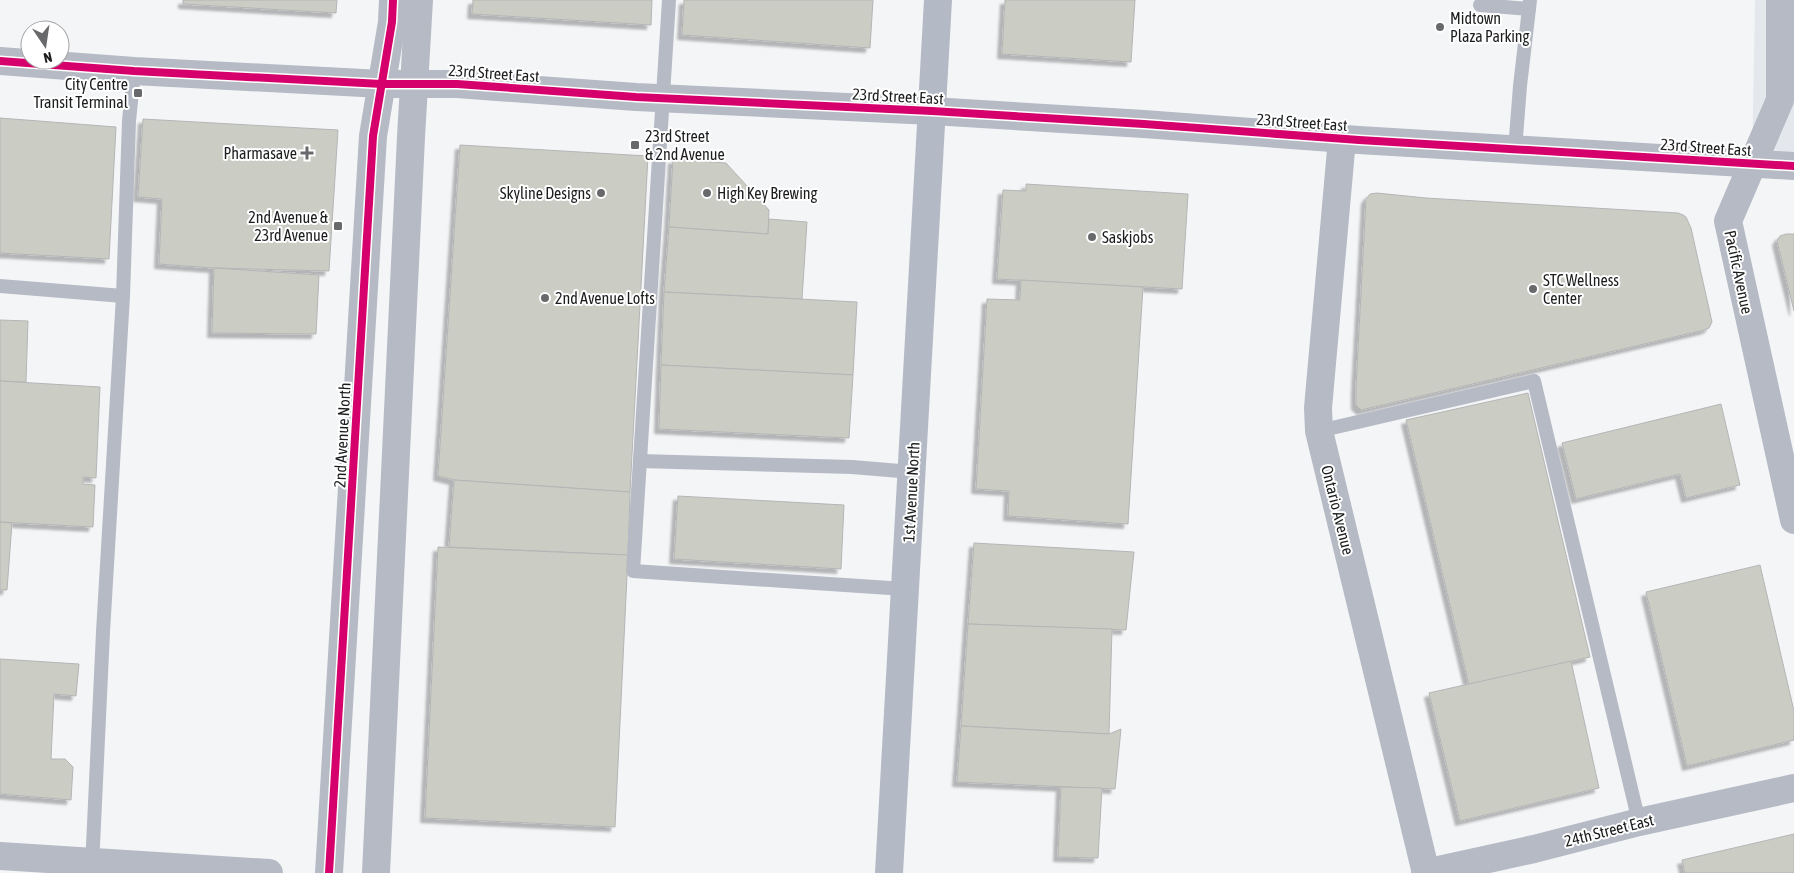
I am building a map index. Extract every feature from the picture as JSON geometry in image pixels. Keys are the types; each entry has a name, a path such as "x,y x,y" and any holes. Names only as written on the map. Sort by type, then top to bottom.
{"main road":[{"name":"1st Avenue North","path":"889,873 938,0"}],"street":[{"name":"2nd Avenue North","path":"330,873 374,136 392,22 393,0"},
{"path":"376,873 419,0"},
{"name":"Pacific Avenue","path":"1780,0 1780,100 1728,221 1793,509"},
{"name":"23rd Street East","path":"0,61 134,72 382,84 457,84 663,99 932,111 1342,139 1794,166"},
{"name":"Ontario Avenue","path":"1342,139 1318,408 1319,431 1426,873"},
{"name":"24th Street East","path":"1426,873 1534,849 1639,822 1794,788"},
{"path":"1514,873 1534,849"},
{"path":"0,856 92,867 269,873"}],"lane":[{"path":"669,0 633,571 905,589"},
{"path":"1480,5 1530,4 1515,150"},
{"path":"92,867 103,632 123,296 129,121 134,72"},
{"path":"0,286 123,296"},
{"path":"1319,431 1534,381 1639,822"},
{"path":"640,461 852,468 912,472"}],"shaded area":[{"path":"1755,0 1794,0 1794,167 1752,164"}],"building":[{"path":"183,0 337,0 336,13 183,4"},
{"path":"473,0 652,0 651,25 472,14"},
{"path":"684,0 873,0 870,48 682,35"},
{"path":"1005,0 1135,0 1131,62 1002,54"},
{"path":"0,118 116,127 109,259 0,253"},
{"path":"143,119 338,130 329,271 214,268 159,264 162,199 138,197"},
{"name":"2nd Avenue Lofts","path":"460,145 648,156 630,492 454,480 438,476"},
{"path":"673,159 726,163 769,210 768,234 669,227"},
{"name":"Saskjobs","path":"1026,184 1188,194 1182,289 997,279 1003,190 1026,191"},
{"name":"STC Wellness Center","path":"1370,194 1426,198 1678,213 1686,217 1691,228 1712,322 1709,328 1704,330 1361,410 1356,405 1356,388 1366,199"},
{"path":"769,219 807,222 802,299 664,292 669,227 768,234"},
{"path":"1794,234 1794,311 1777,241 1780,236"},
{"path":"214,268 319,275 316,334 212,333"},
{"path":"1021,280 1143,287 1128,524 1008,516 1009,491 976,489 987,299 1020,300"},
{"path":"664,292 857,302 853,375 661,365"},
{"path":"0,320 28,321 26,382 0,381"},
{"path":"661,365 853,375 849,438 659,429"},
{"path":"0,381 100,387 96,478 83,477 83,484 95,485 93,527 0,522"},
{"path":"1528,393 1590,657 1469,685 1406,420"},
{"path":"1721,404 1740,485 1686,498 1680,474 1576,499 1562,443"},
{"path":"454,480 630,492 628,555 449,547"},
{"path":"678,496 844,505 841,569 674,559"},
{"path":"0,522 12,523 7,590 0,590"},
{"path":"974,543 1134,552 1126,630 968,624"},
{"path":"438,547 628,555 615,827 425,818"},
{"path":"1760,565 1794,711 1794,740 1687,766 1646,592"},
{"path":"968,624 1112,629 1109,734 961,726"},
{"path":"0,659 79,664 76,696 54,694 51,759 65,759 73,767 71,800 0,794"},
{"path":"1571,661 1599,788 1460,821 1429,693"},
{"path":"961,726 1109,734 1121,729 1115,789 957,782"},
{"path":"1061,787 1102,788 1098,858 1058,857"},
{"path":"1794,834 1794,873 1685,873 1682,860"}],"cycle path":[{"path":"329,873 373,136 392,22 393,0"},
{"path":"0,61 134,71 382,84 457,84 636,97 932,111 1359,140 1794,166"}],"place":[{"name":"Midtown Plaza Parking","path":"1440,27"},
{"name":"City Centre Transit Terminal","path":"138,93"},
{"name":"23rd Street & 2nd Avenue","path":"635,145"},
{"name":"Pharmasave","path":"307,153"},
{"name":"Skyline Designs","path":"601,193"},
{"name":"High Key Brewing","path":"707,193"},
{"name":"2nd Avenue & 23rd Avenue","path":"338,226"},
{"name":"Saskjobs","path":"1092,237"},
{"name":"STC Wellness Center","path":"1533,289"},
{"name":"2nd Avenue Lofts","path":"545,298"}]}
